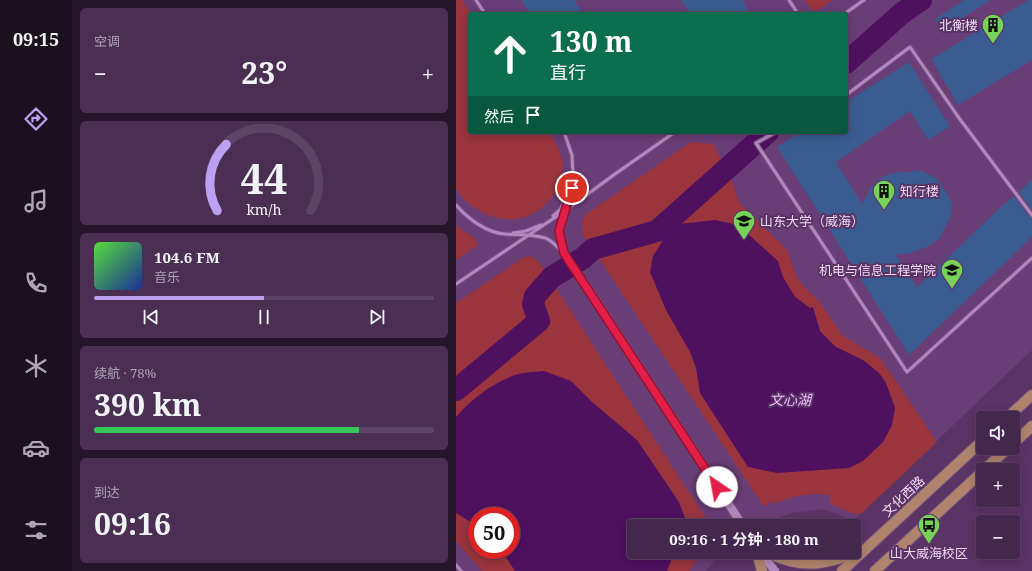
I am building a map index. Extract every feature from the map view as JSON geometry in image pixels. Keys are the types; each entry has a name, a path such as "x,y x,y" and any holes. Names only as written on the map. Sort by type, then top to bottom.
{"main road":[{"path":"583,281 738,519"},
{"path":"1015,411 1032,395"},
{"path":"1020,437 1032,426"},
{"name":"文化西路","path":"842,571 976,447"},
{"path":"992,463 1001,455"},
{"path":"876,571 976,478"},
{"path":"861,551 866,549"},
{"path":"760,559 762,571"},
{"path":"765,559 774,571"},
{"path":"782,559 795,563 818,564 839,559"}],"street":[{"path":"564,253 583,281"}],"lane":[{"path":"476,0 485,12"},
{"path":"789,0 797,12"},
{"path":"847,12 864,0"},
{"path":"848,93 910,47 959,118 1032,215"},
{"path":"564,253 559,231 572,188 574,175 572,155 565,134"},
{"path":"456,284 566,210 614,174 672,134"},
{"path":"772,134 756,143 907,372 1032,258"},
{"path":"504,234 526,231 546,223 560,210 572,188"},
{"path":"456,205 470,218 487,229 504,234 529,235 547,238 564,253"},
{"path":"456,565 461,571"}],"shaded area":[{"name":"山东大学（威海）","path":"456,0 1032,0 1032,350 855,519 848,519 824,509 792,513 776,519 627,519 627,559 715,559 706,571 456,571"},
{"path":"456,0 462,0 470,12 468,12 468,134 551,134 557,145 563,164 563,169 561,181 552,197 541,208 529,216 516,219 502,219 489,216 466,200 456,189"},
{"path":"805,0 833,0 818,10 812,10"},
{"path":"691,142 713,144 730,176 739,202 787,250 797,278 819,301 843,336 880,358 937,442 862,513 855,514 830,504 830,495 823,494 802,495 774,504 772,501 764,507 583,234 582,223 586,214"},
{"path":"456,225 472,236 477,241 478,245 456,260"},
{"path":"527,256 533,257 539,262 706,519 627,519 627,559 697,559 689,571 482,571 472,559 520,559 520,507 468,507 468,555 456,541 456,303"}],"water":[{"name":"文心湖","path":"715,220 738,225 778,261 783,277 795,297 810,308 813,307 820,331 836,347 863,360 879,373 886,383 895,408 892,425 883,442 863,461 849,468 777,473 748,467 700,393 696,368 690,352 666,310 650,272 653,256 668,232 679,224"},
{"path":"544,371 571,381 592,402 637,440 679,502 685,519 627,519 627,559 672,559 667,571 515,571 507,559 520,559 520,507 468,507 468,520 456,513 456,417 475,398 491,387 507,378 526,373"}],"building":[{"path":"521,0 574,0 582,12 529,12"},
{"path":"681,0 742,0 750,12 690,12"},
{"path":"964,0 991,0 942,30 935,19"},
{"name":"北衡楼","path":"1029,0 1032,0 1032,60 958,105 931,59"},
{"name":"知行楼","path":"909,62 950,126 928,140 910,111 836,162 862,204 870,189 880,178 893,173 921,171 936,178 946,192 952,203 951,216 939,239 927,247 911,253 896,255 917,287 1014,196 1032,218 1032,237 909,355 777,147 797,134 848,134 848,101"},
{"path":"1032,180 1032,210 1019,192"}],"waterway":[{"path":"848,61 902,13 921,0"},
{"path":"456,390 539,321 533,304 535,296 552,277 583,258 593,249 657,231 766,134"}],"place":[{"name":"北衡楼","path":"993,44"},
{"name":"知行楼","path":"884,210"},
{"name":"山东大学（威海）","path":"744,240"},
{"name":"机电与信息工程学院","path":"952,290"},
{"name":"山大威海校区","path":"929,544"}],"route":[{"path":"572,188 559,231 564,253 717,487"}]}
